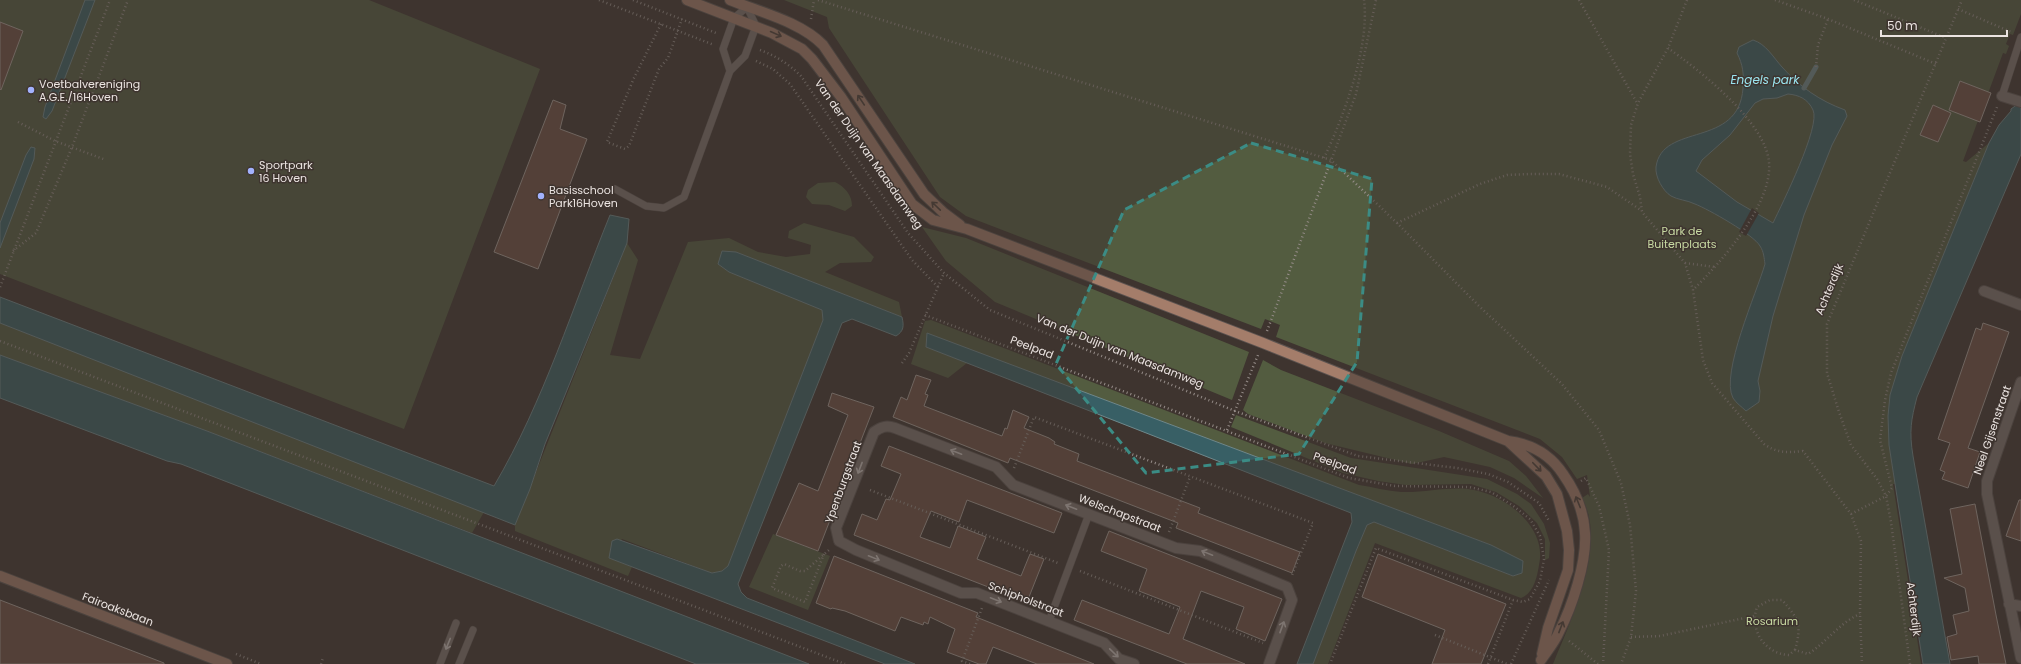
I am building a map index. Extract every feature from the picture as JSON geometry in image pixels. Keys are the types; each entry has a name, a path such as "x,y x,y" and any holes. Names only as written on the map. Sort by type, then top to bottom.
{"street":[{"name":"Van der Duijn van Maasdamweg","path":"688,0 756,26 788,40 802,49 812,59 841,96 906,195 922,213 933,220 967,229 1263,343 1508,441 1533,446 1548,456 1561,470 1571,486 1578,503 1585,533 1585,552 1570,603 1559,633 1540,662"},
{"name":"Van der Duijn van Maasdamweg","path":"730,0 748,3 797,26 816,37 824,45 924,194 944,213 967,229"},
{"path":"2002,96 2019,101"},
{"path":"1984,291 2021,305"},
{"name":"Neel Gijsenstraat","path":"2021,382 1987,481 1987,494 2021,658"},
{"name":"Welschapstraat","path":"874,432 882,427 889,426 895,428 996,467 1013,485 1176,548 1200,551 1287,587"},
{"name":"Ypenburgstraat","path":"839,541 836,528 874,432"},
{"name":"Van der Duijn van Maasdamweg","path":"1508,441 1546,476 1557,494 1567,531 1569,550 1568,570 1548,628 1540,662"},
{"name":"Schipholstraat","path":"839,541 856,550 961,593 977,593 1104,643 1119,658 1134,664"},
{"name":"Fairoaksbaan","path":"0,576 227,664"},
{"path":"1269,664 1292,600 1287,587"},
{"path":"2009,604 2021,606"}],"lane":[{"path":"615,189 646,206 664,208 684,197 730,71 745,56 756,26 748,3 734,18 723,49 730,71"},
{"path":"2002,96 2021,37"},
{"path":"1049,621 1089,514"},
{"path":"440,664 456,623"},
{"path":"459,664 472,630"}],"path":[{"path":"0,287 12,251 110,0"},
{"path":"12,251 36,232 72,147 128,0"},
{"path":"599,0 723,49"},
{"path":"633,0 727,37"},
{"path":"818,0 1331,160 1397,223 1478,305 1560,383 1599,430 1620,483 1630,525 1636,591 1631,637 1621,664"},
{"path":"1324,158 1346,106 1360,55 1366,15 1364,0"},
{"path":"1227,430 1263,343 1356,94 1376,0"},
{"path":"1579,0 1638,103"},
{"path":"1642,212 1630,154 1630,126 1638,103 1668,48 1687,0"},
{"path":"1775,0 1828,19 1936,64"},
{"path":"1854,0 1946,38"},
{"name":"Achterdijk","path":"1910,664 1891,522 1886,496 1877,479 1851,445 1839,412 1827,373 1827,324 1962,0"},
{"path":"1958,9 2021,37"},
{"path":"661,24 634,78 607,142 625,149 629,146 659,69 668,58 682,19"},
{"path":"1816,67 1818,45 1828,19"},
{"name":"Van der Duijn van Maasdamweg","path":"749,45 779,58 792,67 801,76 908,233 944,273 990,310 1235,411 1358,456 1457,468 1488,474 1508,482 1539,503 1550,523"},
{"path":"1668,48 1708,78 1731,101 1762,140 1769,162 1766,186 1758,205 1742,234 1715,268 1693,290"},
{"path":"745,56 768,66 790,84 912,260 938,288"},
{"path":"1851,514 1886,496 1892,488 1880,440 1885,400 1891,373 2002,96"},
{"path":"18,122 55,141 106,160"},
{"path":"1397,223 1480,184 1507,175 1559,174 1607,187 1642,212 1685,263 1693,290 1703,360 1712,383 1764,444 1774,451 1785,454 1803,451 1851,514 1861,540 1860,614 1862,664"},
{"path":"1685,263 1715,268"},
{"path":"902,363 909,353 944,273"},
{"name":"Peelpad","path":"925,315 1349,478 1395,486 1469,487 1491,492 1512,505 1530,519 1540,536 1544,559 1540,582 1530,599 1523,602 1513,600 1376,548 1330,664"},
{"path":"0,341 845,664"},
{"path":"1009,481 1034,417 1313,524 1287,587"},
{"path":"1165,544 1190,477"},
{"path":"824,554 805,602 772,588 781,566 784,564 804,571 839,541"},
{"path":"1511,664 1552,572"},
{"path":"970,664 962,661 986,597"},
{"path":"1488,664 1513,600"},
{"path":"1770,600 1782,600 1798,619 1800,633 1795,650 1789,655 1780,655 1769,648 1754,627 1754,616 1757,607 1770,600"},
{"path":"1795,650 1808,654 1829,638 1849,618 1860,614"},
{"path":"1631,637 1660,636 1754,616"},
{"path":"1435,635 1507,664"},
{"path":"321,664 324,658"}],"highlighted area":[{"path":"1251,143 1372,179 1357,362 1299,454 1146,473 1056,364 1124,210"}],"green space":[{"name":"Sportpark 16 Hoven","path":"0,0 369,0 540,69 404,429 0,274"},
{"name":"Park de Buitenplaats","path":"784,0 2021,0 2021,14 2013,35 2010,34 2006,44 2009,46 2006,54 2003,53 1963,161 1966,162 1989,143 1902,356 1889,445 1895,484 1893,484 1921,664 1553,664 1577,604 1589,559 1591,537 1589,517 1582,498 1588,494 1590,497 1587,475 1577,479 1562,457 1540,439 1276,337 1280,325 1265,319 1261,329 966,216 940,197 829,28 827,17"},
{"path":"835,182 845,189 851,198 852,206 845,211 829,205 812,204 806,197 808,190 818,183"},
{"path":"804,223 854,237 874,257 871,262 840,263 825,272 899,302 902,317 736,252 718,264 729,272 823,310 823,320 728,566 722,571 712,573 622,539 609,558 632,567 628,576 515,531 515,525 627,243 638,260 610,355 640,359 688,242 729,238 758,252 786,257 810,254 811,245 788,238 789,231"},
{"path":"922,227 966,238 1249,352 1232,400 995,302 946,261"},
{"path":"931,320 1359,485 1401,492 1468,489 1495,497 1520,514 1530,525 1537,537 1540,551 1539,565 1532,589 1521,598 1375,543 1328,664 1313,664 1367,525 1374,522 1513,576 1522,573 1523,561 1491,545 928,334 926,347 967,363 948,378 911,364 925,321"},
{"path":"0,323 484,512 472,533 207,431 0,355"},
{"path":"1263,360 1281,370 1439,431 1509,461 1526,476 1543,498 1514,478 1490,467 1444,457 1412,464 1325,443 1248,414 1243,410"},
{"path":"1236,415 1351,458 1487,479 1517,494 1531,504 1544,524 1550,543 1549,558 1545,560 1545,539 1537,523 1519,506 1496,492 1471,484 1406,485 1378,481 1343,473 1231,427"},
{"path":"773,534 830,556 808,610 749,587"}],"water":[{"path":"85,0 95,0 52,111 46,119 43,117 45,107"},
{"name":"Engels park","path":"1753,40 1762,44 1796,81 1819,98 1845,110 1847,116 1832,145 1804,215 1773,316 1758,381 1760,391 1759,402 1746,411 1733,398 1730,386 1731,371 1741,332 1765,264 1764,255 1756,241 1730,223 1701,207 1671,196 1665,191 1660,183 1656,171 1661,153 1672,144 1715,128 1729,120 1738,107 1743,88 1743,70 1737,53 1739,47","holes":["1788,94 1803,98 1809,103 1813,110 1814,119 1806,148 1792,183 1773,223 1737,202 1696,171 1702,160 1730,135 1755,103 1763,99 1777,98"]},
{"path":"2018,104 2021,106 2021,154 1917,397 1912,419 1911,439 1913,456 1950,664 1923,664 1889,445 1888,416 1890,395 1902,356 1989,143 1999,125 2011,109"},
{"path":"31,147 35,148 34,159 0,248 0,223 26,155"},
{"path":"610,215 629,219 627,243 545,444 530,489 515,525 0,323 0,297 494,486 512,454 543,387"},
{"path":"722,251 736,252 902,317 903,328 896,336 852,319 842,323 738,584 741,592 747,598 915,664 885,664 609,558 612,541 617,539 712,573 722,571 728,566 823,320 822,310 729,272 718,264"},
{"path":"927,333 1491,545 1523,561 1522,573 1513,576 1374,522 1367,525 1313,664 1297,664 1352,522 1351,513 926,347"},
{"path":"0,355 207,431 809,664 696,664 181,464 167,461 0,398"}],"pier":[{"path":"1752,208 1759,213 1746,236 1739,232"}],"building":[{"path":"0,22 23,31 1,90 0,89"},
{"path":"1960,81 1991,93 1980,122 1949,110"},
{"name":"Basisschool Park16Hoven","path":"553,100 566,105 560,129 587,139 538,269 494,252"},
{"path":"1933,105 1951,113 1938,142 1920,135"},
{"path":"1983,323 2009,332 1968,448 1980,452 1968,488 1942,479 1945,472 1940,470 1950,443 1938,439 1976,328 1981,330"},
{"path":"916,375 931,380 925,394 928,395 924,406 1002,436 1005,428 1007,429 1013,410 1029,417 1024,428 1049,438 1055,442 1054,444 1079,454 1077,461 1200,508 1198,513 1300,552 1292,573 1176,528 1178,523 1010,458 1008,463 893,417 901,397 907,400"},
{"path":"832,393 874,407 818,551 776,535 799,483 818,491 848,415 828,406"},
{"path":"889,446 1062,513 1054,533 967,500 959,522 931,511 920,537 950,548 958,526 986,537 977,559 1021,576 1030,554 1044,559 1027,602 854,535 862,514 877,520 886,499 890,500 901,474 881,466"},
{"path":"2019,500 2021,500 2021,541 2006,536"},
{"path":"1975,504 2006,664 1979,664 1978,656 1951,660 1947,637 1957,634 1953,615 1969,611 1965,588 1944,578 1962,574 1950,509"},
{"path":"1109,531 1282,599 1265,641 1236,629 1244,607 1201,591 1183,639 1245,664 1187,664 1074,620 1082,600 1169,634 1180,607 1139,591 1147,569 1101,551"},
{"path":"1378,554 1506,604 1481,664 1432,664 1445,630 1362,597"},
{"path":"834,556 978,613 976,617 1094,664 1037,664 993,647 986,664 979,664 947,652 955,629 930,617 928,624 924,622 923,625 901,617 895,631 845,611 831,609 816,603"},
{"path":"0,600 164,663 164,664 0,664"}],"waterway":[{"path":"1804,88 1816,67"}],"place":[{"name":"Voetbalvereniging A.G.E./16Hoven","path":"31,90"},
{"name":"Sportpark 16 Hoven","path":"251,171"},
{"name":"Basisschool Park16Hoven","path":"541,196"}],"park label":[{"name":"Rosarium","path":"1772,621"}]}
